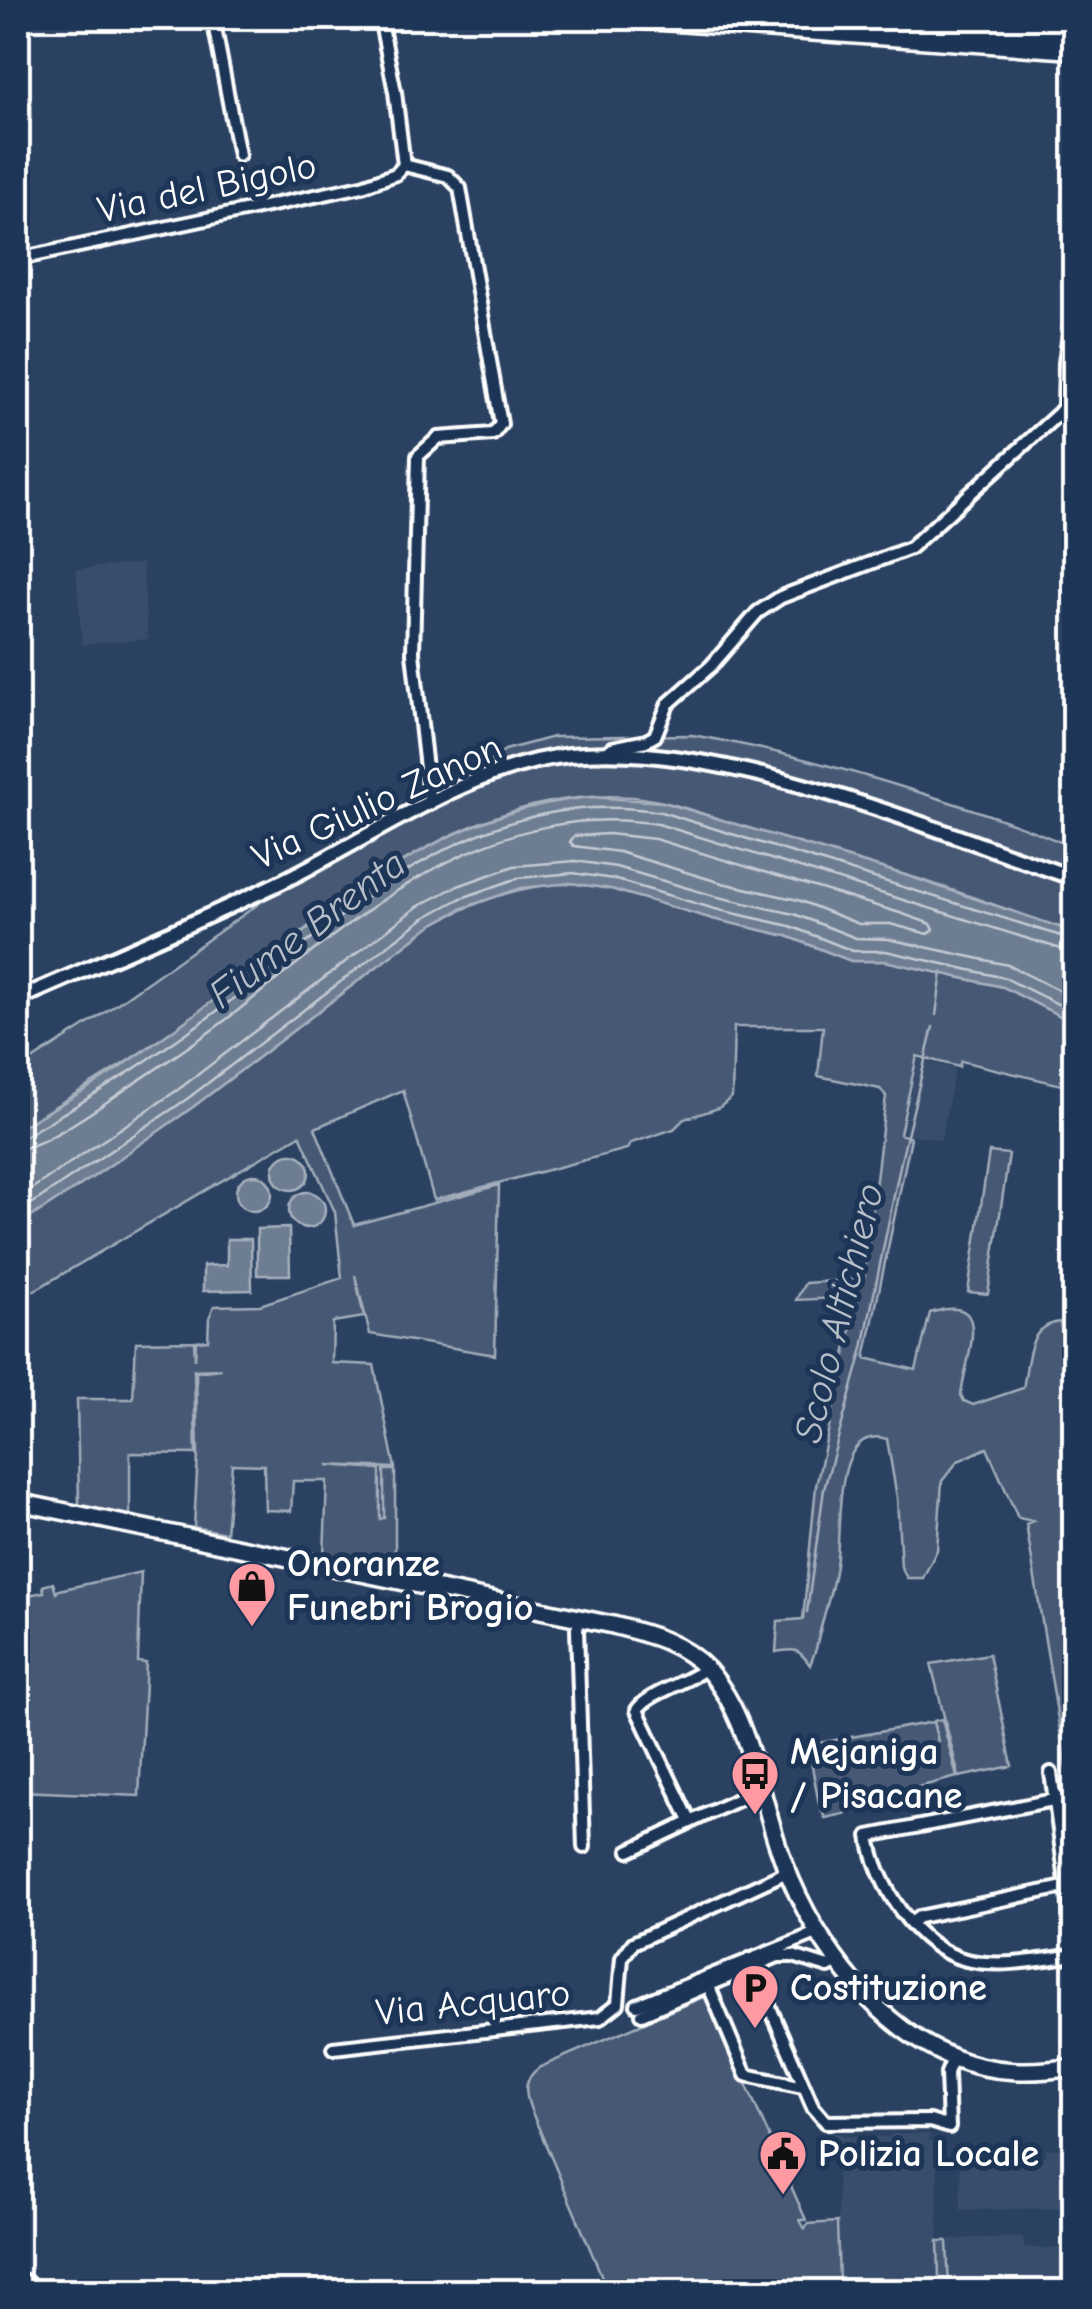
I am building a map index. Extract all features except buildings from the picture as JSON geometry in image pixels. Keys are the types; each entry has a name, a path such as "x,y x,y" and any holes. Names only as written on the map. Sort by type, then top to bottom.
{"highway":[{"path":"633,18 1074,49"},
{"path":"830,18 1074,30"}],"main road":[{"path":"18,1502 580,1618 664,1639 706,1668 732,1707 788,1872 839,1962 889,2016 952,2058 1014,2071 1074,2067"}],"street":[{"name":"Via del Bigolo","path":"212,18 239,155"},
{"path":"380,18 404,165 448,176 460,188 500,424 493,434 438,438 418,456 413,652 430,804"},
{"name":"Via del Bigolo","path":"18,260 362,186 396,174 404,165"},
{"path":"606,754 612,748 655,736 668,704 710,666 758,612 782,597 893,557 924,537 1058,414 1064,407 1070,380 1074,296"},
{"name":"Via Giulio Zanon","path":"18,999 282,881 430,804 538,761 606,754 666,758 772,779 1072,874"},
{"path":"580,1618 584,1847"},
{"path":"690,1821 637,1710 643,1702 692,1680 706,1668"},
{"path":"1051,1773 1071,1886 1074,1938"},
{"path":"630,1852 760,1790"},
{"path":"1074,1796 869,1836 872,1856 882,1877 912,1922 942,1948 965,1960 1001,1962 1074,1955"},
{"name":"Via Acquaro","path":"333,2048 600,2018 618,2004 622,1958 633,1943 788,1872"},
{"path":"912,1922 919,1917 1071,1886"},
{"path":"639,2010 819,1932"},
{"path":"751,1963 787,1955 828,1968 839,1962"},
{"path":"751,1963 804,2087 826,2122 930,2121 948,2127 947,2073 952,2058"},
{"path":"706,1981 746,2075 804,2087"},
{"path":"18,2276 44,2292"}],"shaded area":[{"path":"142,564 148,639 82,644 76,569"},
{"path":"692,735 860,774 996,817 1074,848 1074,932 930,883 677,806 633,797 574,798 518,809 413,855 317,920 176,1028 18,1129 18,1069 291,881 430,806 505,750 553,737"},
{"path":"571,883 611,889 787,936 851,961 885,961 1003,987 1074,1023 1074,1088 961,1061 959,1067 917,1056 900,1134 911,1138 865,1358 916,1370 930,1313 964,1311 972,1332 961,1395 973,1405 1023,1388 1035,1338 1041,1330 1060,1322 1069,1368 1074,1367 1074,1767 1066,1768 1026,1524 1033,1521 1018,1518 987,1448 958,1461 942,1481 937,1550 923,1578 907,1578 901,1567 897,1498 887,1439 869,1438 856,1447 843,1484 834,1576 810,1665 796,1651 776,1652 778,1621 803,1619 816,1486 858,1297 796,1300 805,1283 864,1279 886,1096 880,1089 818,1076 823,1027 734,1027 732,1097 719,1108 684,1119 674,1129 631,1143 627,1149 434,1200 403,1090 315,1128 354,1225 499,1185 495,1355 370,1334 355,1275 364,1317 333,1322 332,1363 374,1365 395,1468 327,1465 380,1469 380,1519 384,1518 384,1470 395,1470 395,1567 324,1555 327,1481 293,1481 291,1511 265,1510 264,1465 232,1464 226,1533 194,1527 198,1454 196,1372 221,1369 194,1370 196,1454 130,1453 130,1517 79,1505 77,1399 133,1399 136,1342 194,1341 195,1360 196,1341 208,1340 214,1306 260,1305 342,1278 335,1212 300,1135 18,1300 18,1225 193,1107 430,926 498,896"},
{"path":"918,1059 955,1069 941,1140 903,1133"},
{"path":"989,1152 1009,1154 988,1294 968,1292"},
{"path":"141,1572 138,1662 146,1663 139,1796 18,1791 18,1597 44,1592 43,1586 53,1583 56,1593"},
{"path":"989,1654 1012,1766 959,1777 931,1664"},
{"path":"942,1719 957,1777 871,1799 872,1808 825,1818 808,1745 933,1722 938,1742 934,1721"},
{"path":"708,1995 737,2070 806,2220 800,2220 805,2229 808,2224 837,2222 839,2282 935,2282 939,2278 938,2241 947,2241 949,2291 608,2291 531,2110 526,2092 528,2081 540,2067"},
{"path":"830,2134 890,2137 929,2134 929,2141 937,2141 939,2278 935,2282 839,2282 837,2148 830,2147"},
{"path":"1046,2149 1074,2149 1074,2202 1061,2203 1061,2208 961,2210 960,2157 1045,2156"},
{"path":"1023,2237 1024,2248 1074,2248 1074,2291 949,2291 947,2241"}],"water":[{"path":"591,797 663,802 911,877 1074,932 1074,1023 1003,987 885,961 851,961 787,936 611,889 571,883 521,888 463,908 430,926 193,1107 18,1225 18,1129 136,1057 392,868 484,821 535,806"},
{"path":"291,1154 304,1159 309,1172 304,1185 291,1190 278,1185 273,1172 278,1159"},
{"path":"254,1175 267,1180 272,1193 267,1206 254,1211 241,1206 236,1193 241,1180"},
{"path":"307,1192 320,1197 325,1210 320,1223 307,1228 294,1223 289,1210 294,1197"},
{"path":"289,1228 290,1275 257,1275 257,1229"},
{"path":"227,1239 251,1239 252,1290 203,1291 203,1266 227,1265"}],"waterway":[{"name":"Scolo Altichiero","path":"936,1015 942,972"},
{"name":"Scolo Altichiero","path":"807,1612 824,1489 863,1348 933,1027"}],"place":[{"name":"Onoranze Funebri Brogio","path":"252,1628"},
{"name":"Mejaniga / Pisacane","path":"755,1816"},
{"name":"Costituzione","path":"755,2030"},
{"name":"Polizia Locale","path":"783,2196"}],"water label":[{"name":"Fiume Brenta","path":"307,929"}]}
